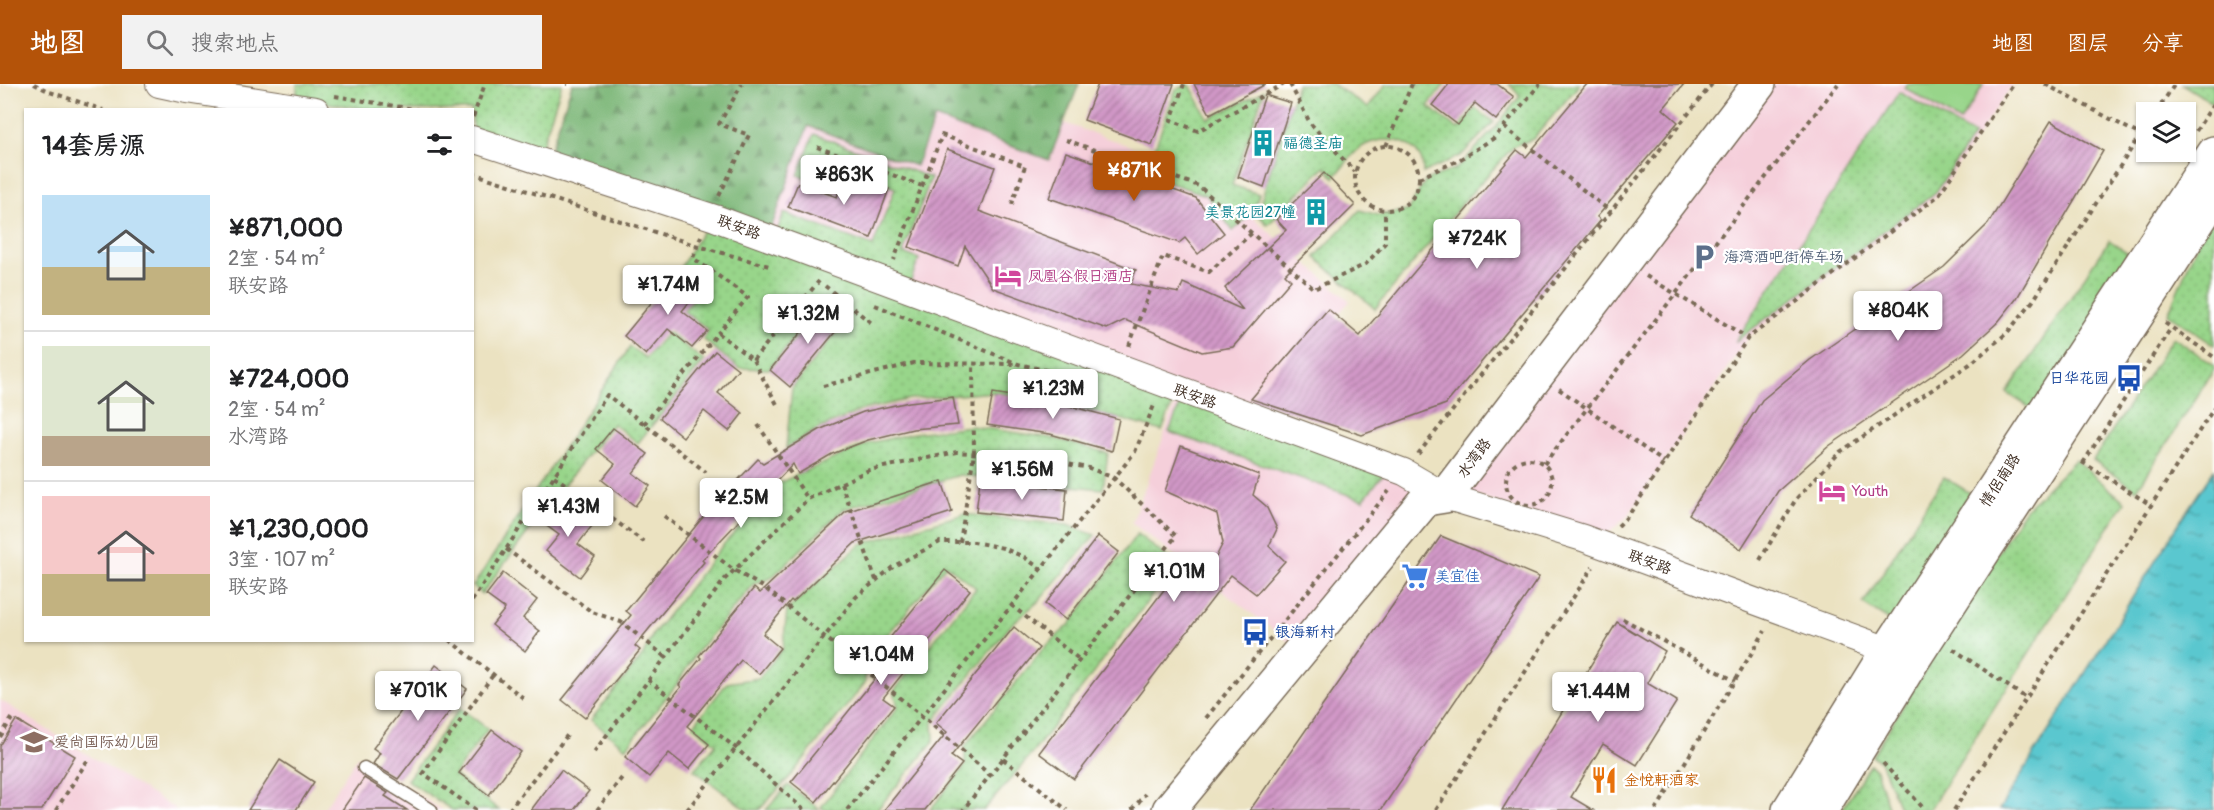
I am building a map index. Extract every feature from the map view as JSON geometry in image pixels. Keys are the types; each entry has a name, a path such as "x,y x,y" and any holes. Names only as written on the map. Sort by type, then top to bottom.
{"main road":[{"name":"水湾路","path":"1158,801 1426,499 1444,496 1759,84"},
{"name":"情侣南路","path":"1821,810 1859,747 1909,649 2203,145"},
{"name":"情侣南路","path":"1789,810 1909,649 2053,444 2214,197"}],"street":[{"path":"159,84 303,108"},
{"name":"联安路","path":"474,140 709,216 1404,472 1444,496 1598,556 1909,649"}],"lane":[{"path":"364,768 431,810"}],"path":[{"path":"34,84 97,108"},
{"path":"474,114 485,84"},
{"path":"644,424 748,297 693,258 709,216 749,135 719,124 742,84"},
{"path":"1184,84 1171,120 1198,131 1284,84"},
{"path":"1290,84 1310,123 1355,172"},
{"path":"1386,146 1412,84"},
{"path":"1419,178 1459,160 1494,138 1540,84"},
{"path":"1198,727 1712,84"},
{"path":"1544,464 1838,84"},
{"path":"1436,810 1598,556 1628,516 1748,338 1938,196 2013,84"},
{"path":"2045,84 2136,132"},
{"path":"2163,102 2175,84"},
{"path":"2203,145 2214,103"},
{"path":"1504,126 1611,212"},
{"path":"886,281 942,135 1026,166 1012,204"},
{"path":"1066,140 1199,186 1314,289 1365,264 1385,243 1385,210"},
{"path":"1760,560 1796,499 1840,452 1971,364 2007,333 2033,301 2136,143"},
{"path":"1386,146 1406,152 1413,159 1419,178 1412,198 1395,209 1385,210 1374,208 1365,202 1354,183 1359,161 1375,148 1386,146"},
{"path":"817,147 922,186"},
{"path":"1122,369 1163,256 1209,272 1252,233"},
{"path":"1638,271 1748,338"},
{"path":"753,360 818,280 874,326"},
{"path":"2142,308 2214,357"},
{"path":"2083,463 2171,328"},
{"path":"718,333 753,360 779,408"},
{"path":"824,386 914,363 1018,364"},
{"path":"960,542 974,453 973,364"},
{"path":"1551,384 1664,462"},
{"path":"474,598 607,394 706,472"},
{"path":"847,810 1135,452 1156,402"},
{"path":"1954,810 2214,408"},
{"path":"758,425 808,499"},
{"path":"2053,444 2151,505"},
{"path":"594,752 725,579 808,499 868,470 957,452 1040,459 1089,468 1114,478 1176,536 963,810"},
{"path":"1522,460 1537,460 1544,464 1552,477 1550,492 1539,503 1531,505 1516,501 1506,483 1510,468 1522,460"},
{"path":"554,476 644,542"},
{"path":"841,483 876,580"},
{"path":"664,516 734,570 766,589 922,716 990,775"},
{"path":"687,810 856,597 894,566 940,542 974,542 1003,548 1024,557 1041,569"},
{"path":"506,549 592,612 621,622 666,657"},
{"path":"1011,605 1080,660"},
{"path":"1623,619 1735,681"},
{"path":"1656,810 1769,625"},
{"path":"452,642 526,700"},
{"path":"1909,649 1957,650 2026,698"},
{"path":"476,810 423,773 494,675"},
{"path":"648,680 736,748 804,810"},
{"path":"0,737 13,717"},
{"path":"509,810 569,733"},
{"path":"1859,747 1882,762 1924,810"},
{"path":"1003,759 1067,810"},
{"path":"56,810 87,761"},
{"path":"597,810 624,775"},
{"path":"1132,810 1158,801"}],"shaded area":[{"name":"海湾酒吧街停车场","path":"1753,84 2013,84 1937,196 1748,337 1628,516 1604,537 1438,484"},
{"path":"935,118 1050,160 1064,123 1224,179 1220,189 1350,301 1248,415 1437,484 1300,650 1132,523 1180,391 768,237 808,127 916,166"},
{"name":"爱尚国际幼儿园","path":"0,700 98,761 177,810 0,810"},
{"path":"357,757 442,810 323,810"}],"green space":[{"path":"297,84 562,84 540,151 474,130 474,108 360,108 297,98"},
{"path":"572,84 1079,84 1049,160 935,118 916,166 808,126 768,237 546,163"},
{"path":"1297,84 1333,84 1368,108 1386,84 1445,84 1428,106 1458,129 1475,108 1494,122 1462,155 1423,173 1421,159 1410,146 1402,142 1384,140 1366,145 1352,155 1334,178 1325,166 1268,225 1257,214"},
{"path":"1509,84 1580,84 1533,139 1514,146 1466,199 1375,309 1315,257 1360,210 1378,215 1407,211 1426,180 1457,168 1495,128 1520,96"},
{"path":"1907,84 1984,84 1960,122 1905,88"},
{"path":"2182,84 2214,84 2214,104"},
{"path":"1190,85 1208,119 1264,91 1232,185 1259,194 1253,212 1233,231 1206,195 1145,175 1176,89"},
{"path":"1899,92 1974,135 1936,192 1735,342"},
{"path":"814,134 931,178 903,253 919,259 910,283 776,233 784,213 873,246 895,188 855,174 834,188 798,175"},
{"path":"2214,216 2214,345 2168,314 2199,239"},
{"path":"710,219 1177,393 1162,431 1058,401 994,392 910,399 862,410 820,428 786,448 792,388 847,319 824,301 769,369 739,368 703,339 709,330 684,311 704,286 680,268"},
{"path":"2109,240 2137,259 2035,411 2007,393"},
{"path":"668,332 704,361 638,443 613,424 554,497 482,594 474,584 630,347 646,358"},
{"path":"2173,337 2214,365 2214,370 2137,490 2093,460"},
{"path":"1182,400 1386,471 1363,500 1169,432"},
{"path":"971,426 1052,438 1108,453 1103,489 960,475 844,509 771,578 754,584 696,653 677,684 626,748 591,720 643,655 653,634 722,546 781,482 869,443 914,433"},
{"path":"2075,460 2125,502 1929,810 1900,810 1880,761 1872,756 2023,512"},
{"path":"1944,477 1978,498 1896,625 1863,604"},
{"path":"964,514 1067,525 1095,535 1039,601 1012,624 933,722 934,741 877,810 825,810 821,807 898,707 894,691 976,588 946,565 864,663 865,683 788,779 759,810 747,810 694,770 716,744 693,726 727,683 759,678 783,648 787,610 861,544"},
{"path":"1137,534 1176,564 1035,750 984,810 930,810 965,766 965,746 1042,650 1070,624"},
{"path":"460,708 488,729 454,775 499,810 452,810 407,780"},
{"path":"1870,764 1876,770 1889,810 1842,810"},
{"path":"788,785 820,810 766,810"}],"water":[{"path":"2214,470 2214,810 1999,810 2188,509"}],"building":[{"path":"1098,84 1174,84 1152,145 1084,120"},
{"path":"1194,84 1266,84 1210,114"},
{"path":"1449,84 1497,84 1514,97 1496,120 1475,103 1458,125 1432,105"},
{"path":"1587,84 1684,84 1663,109 1678,122 1597,217 1601,220 1446,404 1362,435 1251,399 1328,309 1360,336 1517,150 1526,157"},
{"name":"福德圣庙","path":"1265,95 1291,103 1264,187 1238,177"},
{"path":"2051,121 2103,151 2017,298 1998,322 1963,354 1829,446 1778,491 1741,549 1689,514 1762,400 1810,360 1944,267 1988,224"},
{"path":"947,149 995,167 979,211 1136,270 1131,284 1179,293 1183,283 1243,310 1225,288 1286,230 1276,219 1324,173 1355,205 1285,274 1291,280 1233,347 1202,352 1125,320 1107,329 993,288 965,246 958,266 909,247"},
{"path":"1066,152 1196,198 1224,233 1198,254 1185,238 1179,243 1049,198"},
{"path":"858,178 889,189 871,238 788,207 798,183 837,197 841,186 853,191"},
{"path":"679,269 702,287 682,311 707,331 692,348 668,329 646,355 624,336"},
{"path":"825,303 845,320 790,387 770,370"},
{"path":"715,351 738,369 718,393 743,413 729,431 704,411 683,437 660,418"},
{"path":"993,393 1058,403 1119,419 1112,451 1050,434 987,425"},
{"path":"953,397 958,425 913,429 868,440 832,454 798,474 793,464 702,560 704,562 635,646 640,650 585,718 562,700 631,615 626,611 704,516 758,459 763,463 821,429 863,412 909,402"},
{"path":"613,428 648,454 633,473 650,486 635,506 602,480 615,464 596,449"},
{"path":"1181,446 1259,475 1253,495 1266,506 1277,529 1269,546 1285,561 1256,594 1231,575 1074,779 1039,753 1176,574 1199,591 1223,543 1217,514 1165,491"},
{"path":"980,480 1067,489 1064,521 976,512"},
{"path":"942,481 952,512 855,543 793,602 791,600 763,634 780,648 759,674 741,660 687,726 709,744 689,769 669,753 649,777 625,757 681,687 679,685 701,658 699,656 754,588 760,593 846,512"},
{"path":"557,499 592,526 578,544 595,557 580,577 546,551 559,535 540,521"},
{"path":"1098,536 1119,552 1066,620 1045,604"},
{"path":"1441,536 1539,577 1381,810 1250,810"},
{"path":"945,570 970,590 883,698 894,706 816,802 791,782 878,675 867,666"},
{"path":"503,573 537,600 523,618 540,631 525,651 492,625 505,609 486,595"},
{"path":"1617,622 1665,651 1647,683 1677,701 1637,765 1603,744 1571,797 1593,810 1502,810"},
{"path":"1014,627 1039,648 951,756 962,764 925,810 884,810 947,732 936,723"},
{"path":"436,665 467,689 398,779 373,764 380,753 373,748"},
{"name":"爱尚国际幼儿园","path":"16,720 75,756 42,810 0,810 0,746"},
{"path":"492,730 521,752 489,795 459,773"},
{"path":"280,760 314,782 296,810 248,810"},
{"path":"561,770 589,791 574,810 531,810"},
{"path":"364,778 388,793 385,796 407,810 342,810"}],"place":[{"name":"福德圣庙","path":"1263,143"},
{"name":"美景花园27幢","path":"1316,212"},
{"name":"海湾酒吧街停车场","path":"1704,257"},
{"name":"凤凰谷假日酒店","path":"1008,276"},
{"name":"日华花园","path":"2129,378"},
{"name":"Youth","path":"1832,491"},
{"name":"美宜佳","path":"1415,576"},
{"name":"银海新村","path":"1255,632"},
{"name":"爱尚国际幼儿园","path":"34,742"},
{"name":"金悅軒酒家","path":"1604,780"}]}
